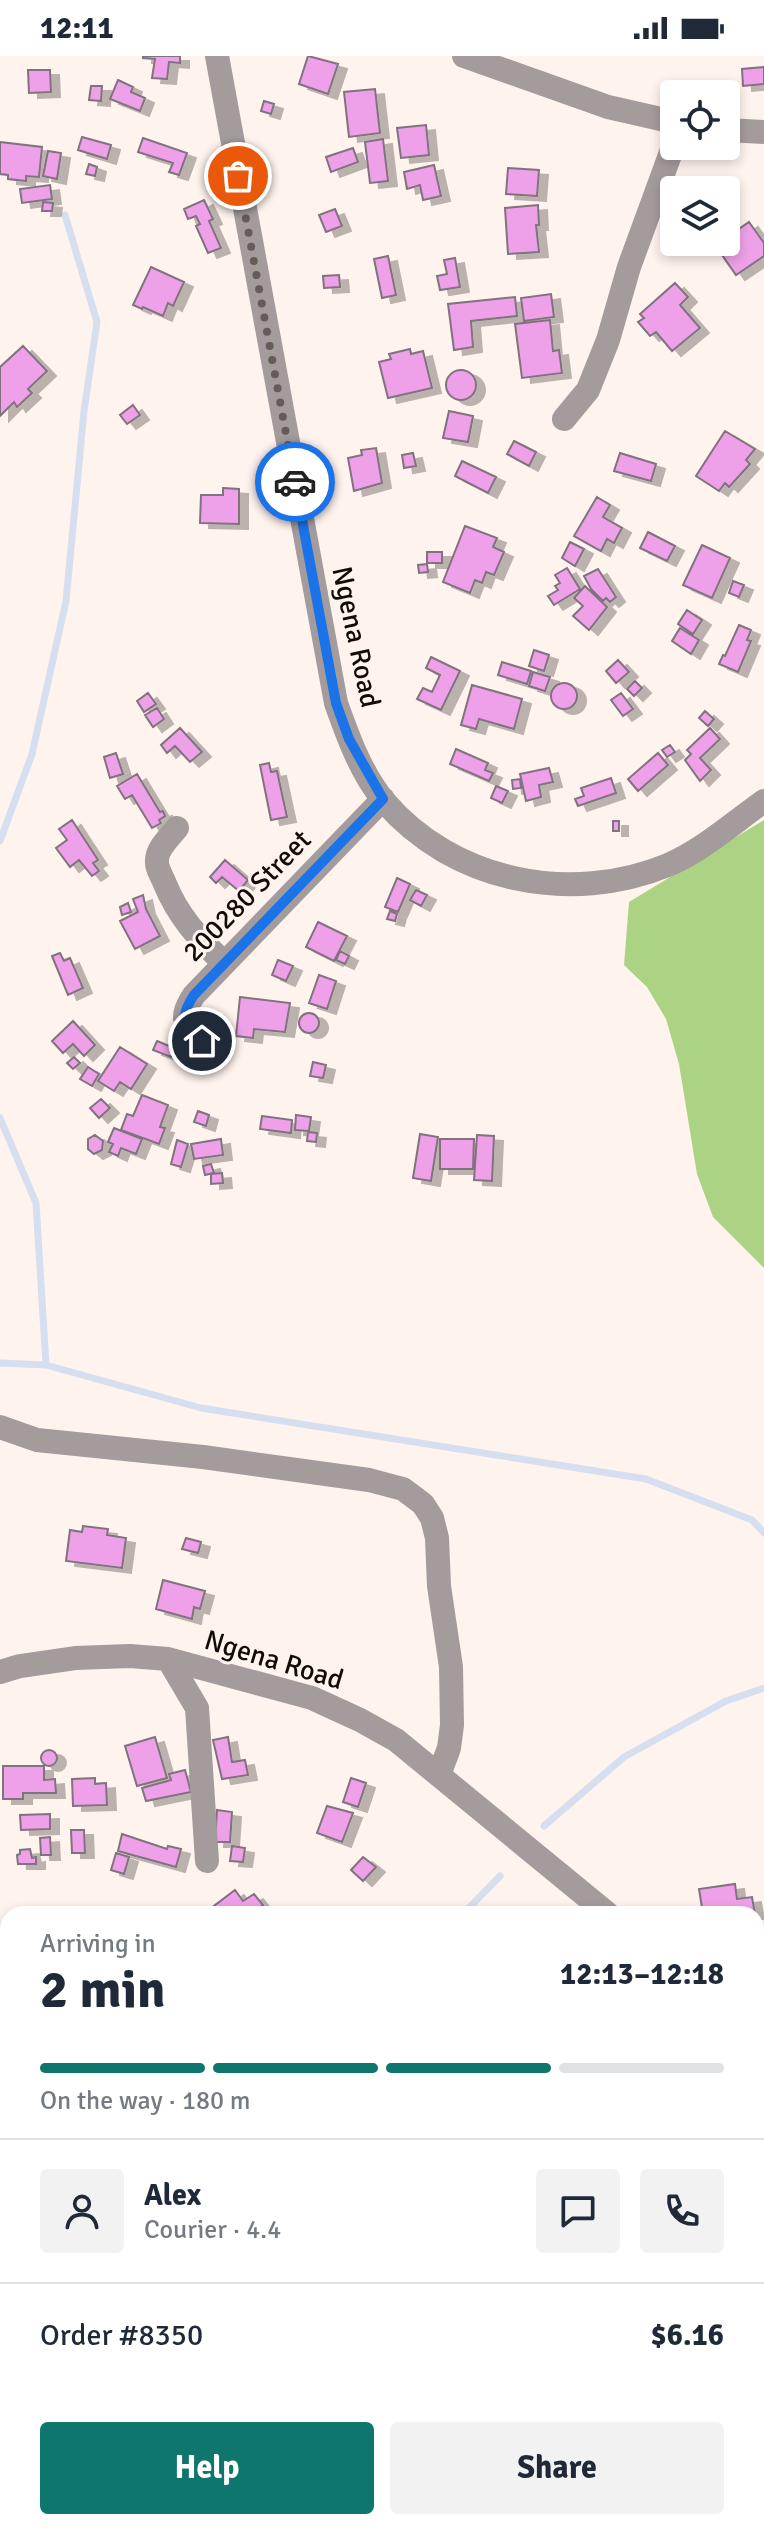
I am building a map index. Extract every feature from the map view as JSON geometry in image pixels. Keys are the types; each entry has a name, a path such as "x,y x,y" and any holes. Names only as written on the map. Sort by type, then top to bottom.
{"street":[{"name":"Ngena Road","path":"217,56 336,703 349,739 383,799 409,828 448,855 498,875 559,886 629,878 669,864 701,847 764,801"},
{"path":"464,56 608,107 660,119"},
{"path":"740,131 764,132"},
{"path":"564,419 588,390 593,378 668,160"},
{"name":"200280 Street","path":"202,1041 185,1022 185,1007 383,799"},
{"path":"177,828 159,852 159,870 187,925 224,963"},
{"path":"0,1427 37,1440 203,1457 369,1480 403,1489 423,1504 432,1518 437,1538 439,1586 451,1667 452,1725 449,1748 439,1775"},
{"name":"Ngena Road","path":"0,1672 75,1658 130,1656 168,1659 312,1698 396,1740 598,1906"},
{"path":"168,1659 197,1708 207,1861"}],"green space":[{"path":"764,820 764,1268 713,1217 697,1174 679,1064 666,1019 647,987 624,965 629,902"}],"building":[{"path":"143,56 180,56 180,63 169,62 167,79 152,78 155,59"},
{"path":"308,56 338,64 328,94 299,84"},
{"path":"764,67 764,84 743,86 742,69"},
{"path":"28,70 50,70 51,92 29,93"},
{"path":"118,80 133,87 131,92 145,98 140,111 110,99"},
{"path":"91,86 102,86 101,101 89,100"},
{"path":"375,89 380,133 349,137 344,92"},
{"path":"264,101 274,104 271,114 261,111"},
{"path":"426,125 429,155 401,158 397,128"},
{"path":"82,137 111,145 107,159 78,150"},
{"path":"143,138 187,153 179,175 169,172 173,163 138,152"},
{"path":"383,139 388,181 370,183 365,142"},
{"path":"0,142 42,147 39,177 26,176 26,181 8,179 8,175 0,174"},
{"path":"353,148 358,162 331,172 326,157"},
{"path":"48,151 61,153 57,179 43,176"},
{"path":"89,164 97,167 95,176 86,174"},
{"path":"434,165 441,196 423,200 420,185 407,189 404,172"},
{"path":"508,168 539,170 537,196 506,194"},
{"path":"50,185 52,199 22,203 20,189"},
{"path":"204,200 221,248 208,253 196,226 200,224 196,216 188,219 184,209"},
{"path":"43,202 53,203 52,211 42,211"},
{"path":"538,205 539,225 536,225 539,252 508,254 505,208"},
{"path":"335,209 342,226 326,232 319,215"},
{"path":"749,222 764,243 764,256 736,275 723,256 740,256 740,228"},
{"path":"388,256 396,295 382,298 374,259"},
{"path":"455,258 460,287 440,290 437,276 447,274 444,260"},
{"path":"151,267 184,282 173,306 168,303 163,316 133,305"},
{"path":"339,275 340,287 324,288 323,276"},
{"path":"675,283 688,297 680,305 700,328 672,351 656,332 650,336 638,322 644,318 640,314"},
{"path":"551,294 554,317 524,321 521,298"},
{"path":"515,297 517,316 471,321 473,347 454,350 448,304"},
{"path":"550,320 553,351 559,350 562,373 522,378 515,324"},
{"path":"23,346 47,371 28,389 32,393 17,407 14,402 0,416 0,367"},
{"path":"410,349 411,354 423,351 432,388 388,398 379,362 391,359 389,354"},
{"path":"461,370 467,371 475,379 475,391 467,399 461,400 455,399 447,391 446,385 447,379 455,371"},
{"path":"133,405 140,415 127,424 120,415"},
{"path":"449,411 473,416 468,442 443,438"},
{"path":"725,431 755,449 746,460 750,464 729,487 725,483 719,491 696,476"},
{"path":"514,441 536,452 529,466 507,454"},
{"path":"376,448 382,483 354,491 348,458 362,455 361,450"},
{"path":"413,453 416,466 404,468 402,455"},
{"path":"620,453 656,464 651,481 614,471"},
{"path":"462,461 496,477 488,493 455,476"},
{"path":"223,488 239,489 239,524 200,523 201,495 223,495"},
{"path":"597,497 610,505 603,517 622,528 614,543 607,539 601,551 574,536"},
{"path":"465,526 497,538 493,547 504,552 494,575 486,572 482,583 475,580 470,593 443,582"},
{"path":"648,532 675,546 667,561 640,548"},
{"path":"570,542 584,549 575,566 562,558"},
{"path":"702,545 730,558 712,598 683,585"},
{"path":"427,552 442,552 442,563 427,563"},
{"path":"427,564 428,572 419,573 418,565"},
{"path":"567,568 580,589 554,605 548,596 558,590 555,586 560,583 555,575"},
{"path":"598,569 616,597 610,602 606,598 603,601 591,589 584,576"},
{"path":"733,581 744,585 739,597 729,593"},
{"path":"585,586 607,607 589,630 573,616 583,606 574,598"},
{"path":"687,610 702,620 693,634 678,624"},
{"path":"739,625 751,630 747,640 751,641 738,672 719,664"},
{"path":"680,628 699,640 691,654 672,641"},
{"path":"534,650 549,655 544,671 529,666"},
{"path":"431,657 460,671 441,710 417,699 423,688 432,692 440,675 426,668"},
{"path":"618,660 629,672 616,683 606,671"},
{"path":"502,662 531,671 527,684 498,675"},
{"path":"533,672 550,677 545,691 529,686"},
{"path":"635,681 642,688 634,696 627,689"},
{"path":"564,683 573,687 577,696 573,705 564,709 555,705 551,696 555,687"},
{"path":"472,685 522,699 514,729 479,719 476,729 461,725"},
{"path":"148,693 156,704 144,712 137,701"},
{"path":"621,693 633,709 623,716 611,700"},
{"path":"157,708 164,719 153,727 145,715"},
{"path":"705,711 714,719 708,726 699,718"},
{"path":"180,728 202,752 190,762 175,746 167,753 161,745"},
{"path":"710,728 720,739 700,758 711,770 700,781 685,760 691,754 687,750"},
{"path":"670,745 675,752 667,757 662,750"},
{"path":"456,749 488,763 485,770 493,773 489,781 450,764"},
{"path":"116,753 123,774 110,778 104,757"},
{"path":"658,753 668,765 638,791 628,779"},
{"path":"269,763 271,772 277,771 287,817 271,820 260,765"},
{"path":"549,768 553,782 539,785 541,797 526,801 520,774"},
{"path":"137,774 165,816 159,820 161,823 152,828 132,795 125,799 117,786"},
{"path":"611,778 616,793 578,806 575,799 584,796 581,788"},
{"path":"520,779 521,788 513,789 512,780"},
{"path":"496,786 508,791 502,803 491,798"},
{"path":"72,820 98,860 93,863 99,871 92,876 79,860 70,867 56,848 67,840 59,829"},
{"path":"613,821 619,821 619,831 613,831"},
{"path":"225,860 248,880 239,891 222,877 216,883 210,877"},
{"path":"397,878 410,884 398,912 385,907"},
{"path":"416,890 427,895 421,906 410,900"},
{"path":"143,895 146,909 160,936 135,949 120,921 138,912 133,899"},
{"path":"128,903 131,912 122,915 120,907"},
{"path":"390,911 397,914 395,921 387,919"},
{"path":"318,922 347,936 334,961 306,947"},
{"path":"340,951 349,956 345,964 336,960"},
{"path":"60,953 64,961 70,958 83,988 68,995 52,956"},
{"path":"278,960 293,966 286,981 272,975"},
{"path":"319,975 336,981 327,1009 309,1003"},
{"path":"240,997 290,1003 285,1032 254,1029 253,1038 236,1036"},
{"path":"309,1013 316,1016 319,1023 316,1030 309,1033 302,1030 299,1023 302,1016"},
{"path":"73,1021 95,1045 84,1056 73,1044 63,1053 52,1041"},
{"path":"157,1041 174,1048 171,1057 153,1050"},
{"path":"120,1047 147,1064 131,1089 120,1082 114,1091 98,1081"},
{"path":"74,1057 80,1063 73,1069 67,1063"},
{"path":"313,1062 326,1065 323,1078 310,1076"},
{"path":"88,1067 99,1074 92,1086 80,1079"},
{"path":"142,1095 168,1105 160,1127 165,1128 159,1144 121,1130 127,1114 133,1116"},
{"path":"101,1099 110,1108 99,1118 90,1108"},
{"path":"198,1111 209,1115 206,1126 194,1122"},
{"path":"296,1115 311,1117 309,1131 295,1130"},
{"path":"262,1116 292,1120 291,1133 260,1129"},
{"path":"114,1128 142,1139 136,1154 121,1148 118,1156 109,1152 113,1144 108,1142"},
{"path":"308,1132 317,1133 316,1142 307,1141"},
{"path":"420,1134 438,1137 431,1181 413,1178"},
{"path":"95,1135 103,1141 102,1150 94,1154 88,1149 88,1139"},
{"path":"477,1135 494,1136 492,1181 474,1180"},
{"path":"221,1139 223,1155 194,1159 191,1144"},
{"path":"440,1139 474,1139 473,1169 440,1169"},
{"path":"177,1140 188,1144 181,1167 171,1164"},
{"path":"211,1164 214,1173 205,1175 203,1166"},
{"path":"222,1173 223,1183 211,1184 211,1174"},
{"path":"83,1526 108,1529 107,1535 126,1538 122,1568 66,1561 70,1530 82,1532"},
{"path":"186,1538 201,1542 198,1553 182,1549"},
{"path":"163,1580 205,1591 200,1609 194,1607 192,1619 156,1609"},
{"path":"155,1737 167,1778 137,1786 125,1746"},
{"path":"228,1737 232,1762 245,1760 248,1775 222,1779 213,1740"},
{"path":"46,1750 52,1750 57,1758 55,1764 46,1766 41,1761 41,1755"},
{"path":"3,1766 44,1766 44,1780 55,1779 56,1793 23,1793 23,1799 3,1799"},
{"path":"185,1770 191,1792 146,1801 142,1788 171,1780 169,1774"},
{"path":"95,1778 95,1784 106,1783 107,1805 73,1806 72,1779"},
{"path":"351,1778 366,1783 358,1807 343,1802"},
{"path":"327,1806 353,1813 342,1842 317,1833"},
{"path":"217,1810 232,1812 230,1842 215,1842"},
{"path":"50,1814 50,1829 21,1830 20,1815"},
{"path":"71,1830 84,1830 85,1853 72,1853"},
{"path":"122,1834 167,1849 168,1846 181,1849 176,1867 118,1851"},
{"path":"50,1837 51,1855 41,1855 40,1838"},
{"path":"232,1846 245,1848 243,1862 230,1861"},
{"path":"30,1849 32,1858 36,1857 36,1864 18,1864 20,1850"},
{"path":"116,1853 129,1857 124,1874 111,1870"},
{"path":"363,1857 376,1867 363,1881 351,1870"},
{"path":"735,1884 737,1899 752,1897 754,1906 702,1906 699,1889"},
{"path":"235,1890 243,1901 254,1894 263,1905 262,1906 214,1906"}],"waterway":[{"path":"0,841 32,754 66,601 84,411 97,322 65,215"},
{"path":"0,1118 36,1203 46,1365"},
{"path":"0,1363 46,1365 201,1408 646,1479 752,1520 764,1533"},
{"path":"544,1826 624,1757 726,1701 764,1688"},
{"path":"471,1906 500,1876"}],"way so far":[{"path":"238,176 295,482"}],"route":[{"path":"202,1041 185,1022 185,1007 383,799 349,739 336,703 295,482"}]}
